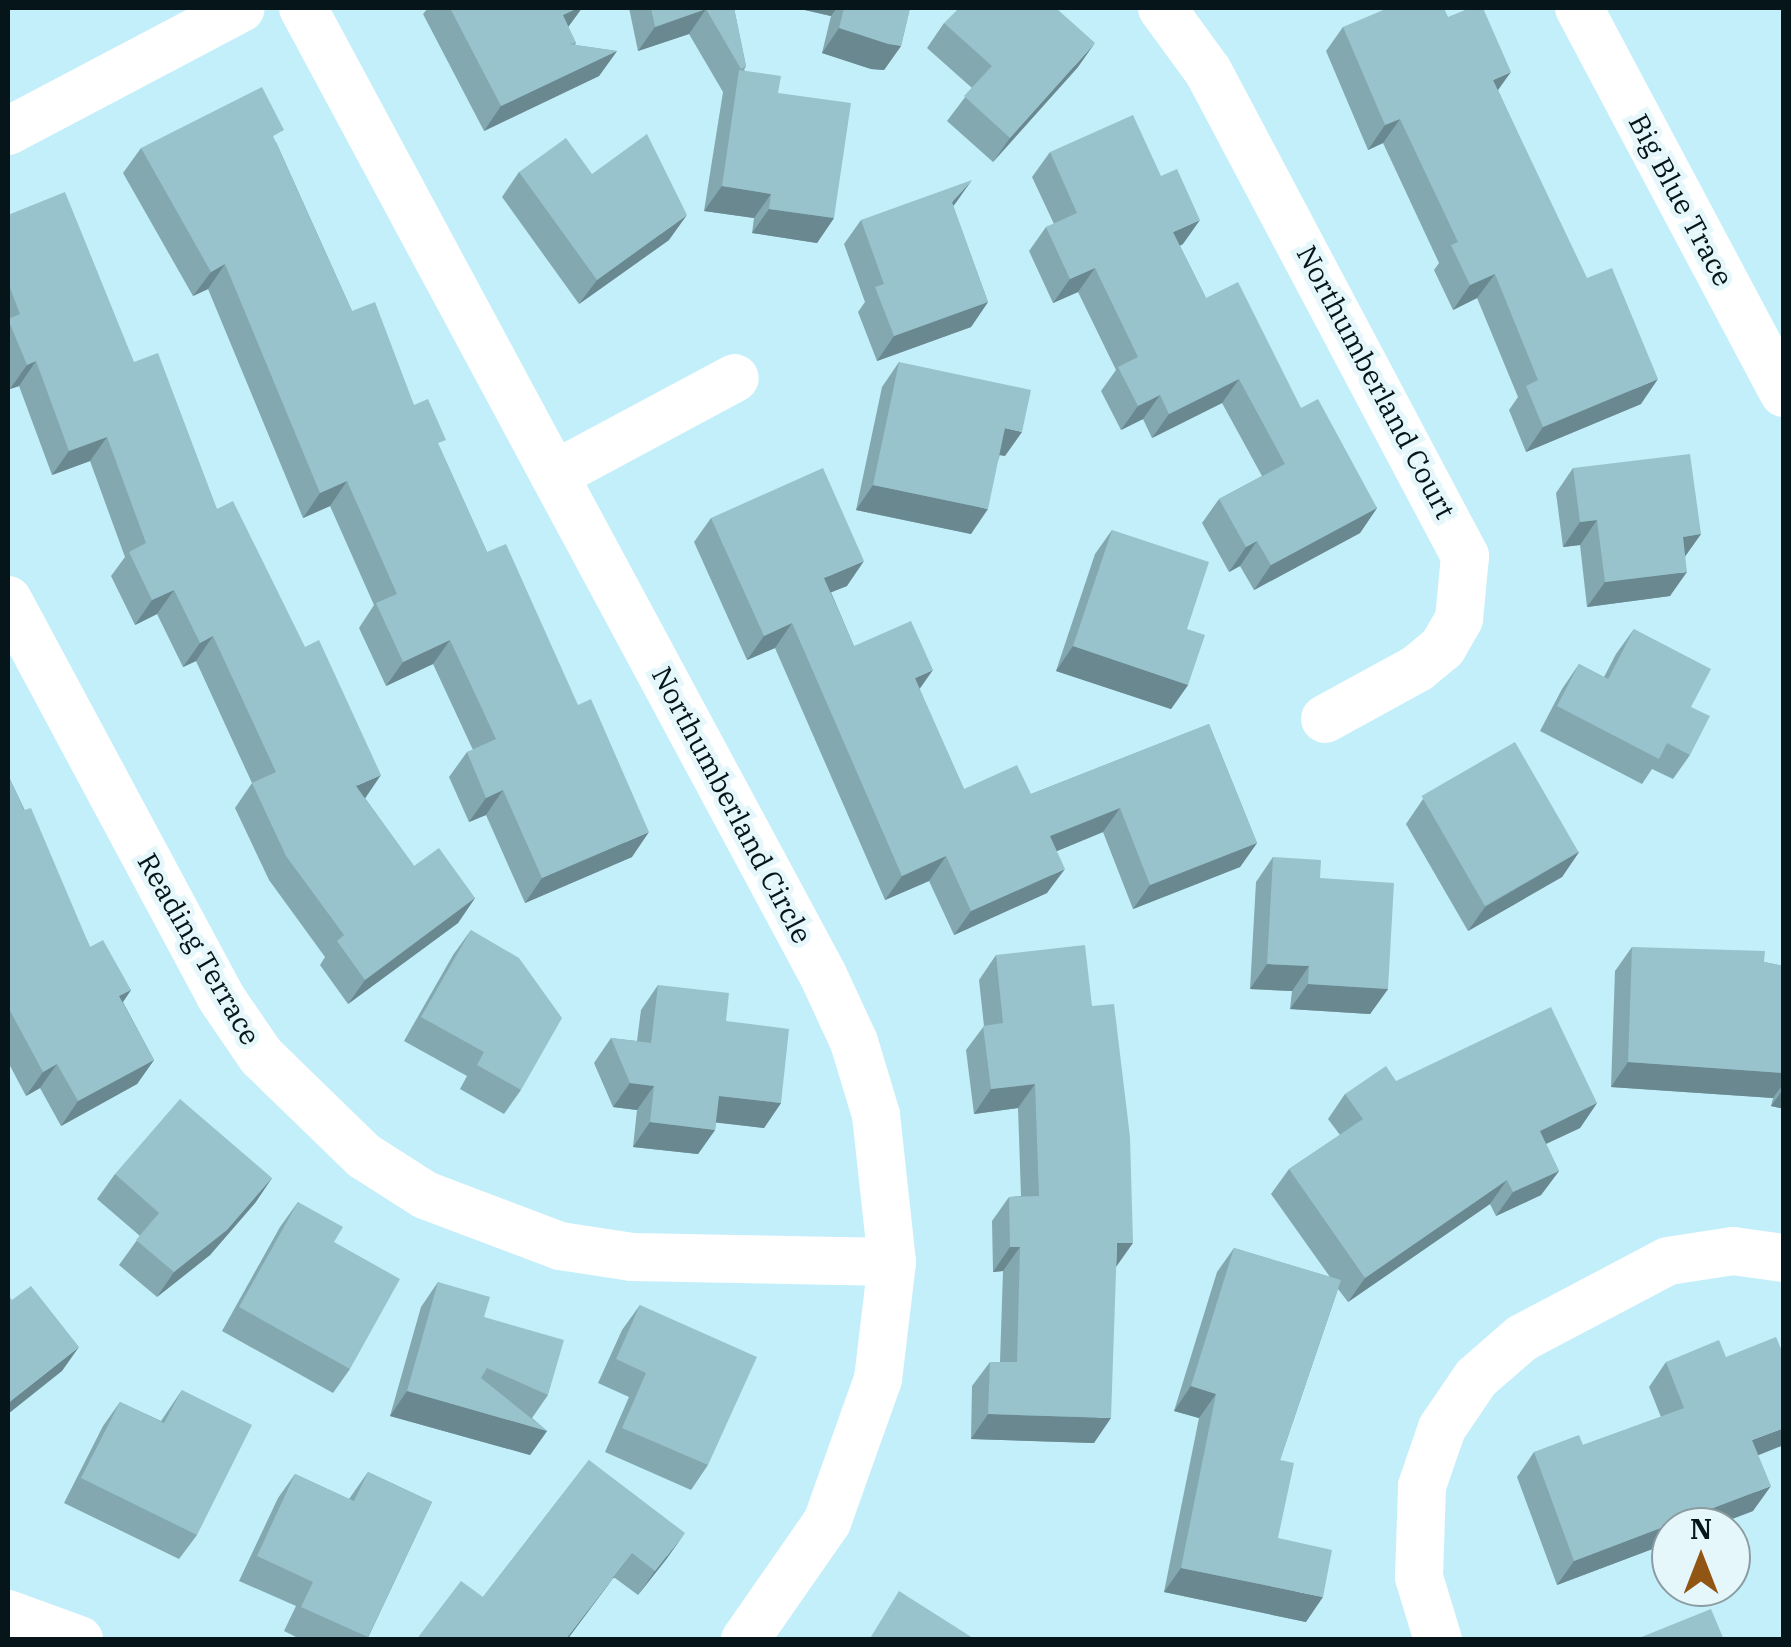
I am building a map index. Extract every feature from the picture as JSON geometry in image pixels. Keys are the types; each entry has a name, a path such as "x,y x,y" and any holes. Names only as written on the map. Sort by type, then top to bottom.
{"street":[{"path":"8,132 241,8"},
{"name":"Northumberland Circle","path":"303,8 854,1042 889,1190 892,1262 878,1379 857,1452 827,1522 745,1640"},
{"name":"Northumberland Court","path":"1162,8 1208,71 1465,556 1460,619 1443,647 1418,668 1325,719"},
{"name":"Big Blue Trace","path":"1579,8 1784,393"},
{"path":"554,475 734,378"},
{"name":"Reading Terrace","path":"8,600 220,996 261,1056 364,1156 442,1202 560,1246 632,1257 892,1262"},
{"path":"1438,1640 1419,1577 1422,1486 1442,1428 1476,1378 1522,1338 1668,1261 1733,1250 1784,1258"},
{"path":"8,1614 79,1640"}],"building":[{"path":"450,8 578,8 563,15 576,43 569,44 617,51 501,106"},
{"path":"651,8 734,8 746,66 741,69 706,9 655,27"},
{"path":"844,8 910,8 901,46 839,28"},
{"path":"959,8 1056,8 1095,43 1010,138 964,96 992,66 944,23"},
{"path":"1388,8 1444,8 1448,17 1470,8 1483,8 1511,72 1493,80 1587,278 1612,268 1658,379 1543,427 1526,386 1538,380 1495,274 1470,285 1451,245 1458,242 1400,119 1385,125 1343,27"},
{"path":"739,70 781,76 778,93 851,103 834,218 769,209 771,194 722,186"},
{"path":"262,87 284,130 273,136 352,311 375,302 414,405 428,399 446,440 438,443 487,552 506,544 578,705 591,699 649,832 542,878 503,790 486,798 467,752 496,739 450,640 403,662 376,603 397,594 347,481 320,493 225,264 211,272 141,148"},
{"path":"1133,115 1161,176 1177,169 1200,220 1173,232 1206,298 1238,282 1301,408 1318,399 1377,508 1271,565 1257,541 1246,547 1219,499 1285,464 1239,379 1169,414 1160,395 1138,406 1118,367 1138,357 1095,268 1070,279 1046,227 1077,213 1050,152"},
{"path":"647,134 687,215 597,280 519,172 566,138 592,174"},
{"path":"972,180 952,202 988,302 894,336 875,287 884,284 861,220"},
{"path":"65,192 134,362 158,353 217,509 233,501 305,647 319,640 381,775 356,786 414,866 439,848 475,898 365,980 337,941 344,935 286,856 252,783 276,772 213,636 200,643 174,590 152,600 129,552 146,543 107,437 69,451 36,361 27,365 8,319 20,314 8,283 8,215"},
{"path":"899,362 1031,390 1022,432 1005,428 988,509 873,485"},
{"path":"1690,454 1701,534 1683,537 1687,572 1605,582 1597,520 1580,522 1573,468"},
{"path":"823,468 864,561 824,578 854,646 911,621 933,670 915,678 964,789 1017,765 1031,794 1209,724 1257,843 1150,885 1120,808 1050,836 1065,869 971,911 946,856 902,876 792,623 764,636 711,518"},
{"path":"1112,530 1209,562 1187,629 1205,635 1188,685 1073,646"},
{"path":"1634,629 1711,669 1691,707 1710,716 1690,755 1667,743 1659,759 1557,706 1579,664 1608,679"},
{"path":"1515,742 1578,852 1485,906 1421,796"},
{"path":"8,775 24,810 31,808 90,947 103,940 131,990 119,996 154,1060 78,1101 57,1064 43,1072 8,1007"},
{"path":"1273,857 1321,860 1320,878 1394,883 1388,989 1308,984 1309,966 1267,964"},
{"path":"471,930 519,958 562,1018 521,1090 477,1065 484,1052 421,1017"},
{"path":"1085,945 1092,1006 1114,1004 1130,1137 1133,1243 1117,1243 1111,1418 988,1414 990,1362 1017,1362 1020,1247 1010,1247 1009,1197 1039,1196 1035,1084 991,1089 983,1026 1003,1023 996,955"},
{"path":"1632,947 1765,951 1764,962 1784,966 1784,1073 1628,1062"},
{"path":"658,985 729,993 726,1021 789,1029 781,1103 719,1096 715,1130 650,1122 654,1086 630,1083 611,1038 651,1043"},
{"path":"1551,1007 1597,1103 1540,1131 1559,1171 1513,1192 1507,1180 1365,1278 1289,1169 1363,1119 1345,1094 1386,1066 1396,1081"},
{"path":"180,1099 272,1178 227,1230 174,1272 136,1240 159,1213 115,1174"},
{"path":"298,1202 343,1227 334,1242 400,1279 350,1369 239,1307"},
{"path":"1234,1248 1341,1280 1280,1460 1294,1463 1278,1538 1332,1550 1323,1597 1181,1568 1216,1394 1191,1386"},
{"path":"438,1282 490,1297 484,1317 564,1340 548,1395 487,1368 481,1378 547,1431 407,1391"},
{"path":"31,1286 79,1347 8,1403 8,1295 12,1300"},
{"path":"640,1305 757,1357 708,1465 622,1428 646,1373 616,1359"},
{"path":"1776,1337 1784,1356 1784,1428 1752,1440 1771,1486 1716,1507 1651,1507 1651,1532 1574,1561 1534,1452 1579,1435 1583,1445 1684,1408 1666,1362 1719,1340 1726,1357"},
{"path":"182,1390 252,1425 197,1535 81,1478 120,1402 164,1423"},
{"path":"589,1460 685,1533 655,1571 632,1553 565,1640 416,1640 461,1581 483,1597"},
{"path":"368,1472 432,1502 368,1637 301,1607 313,1582 257,1556 295,1474 354,1501"},
{"path":"899,1591 976,1640 869,1640"},
{"path":"1711,1609 1724,1640 1634,1640"}]}
